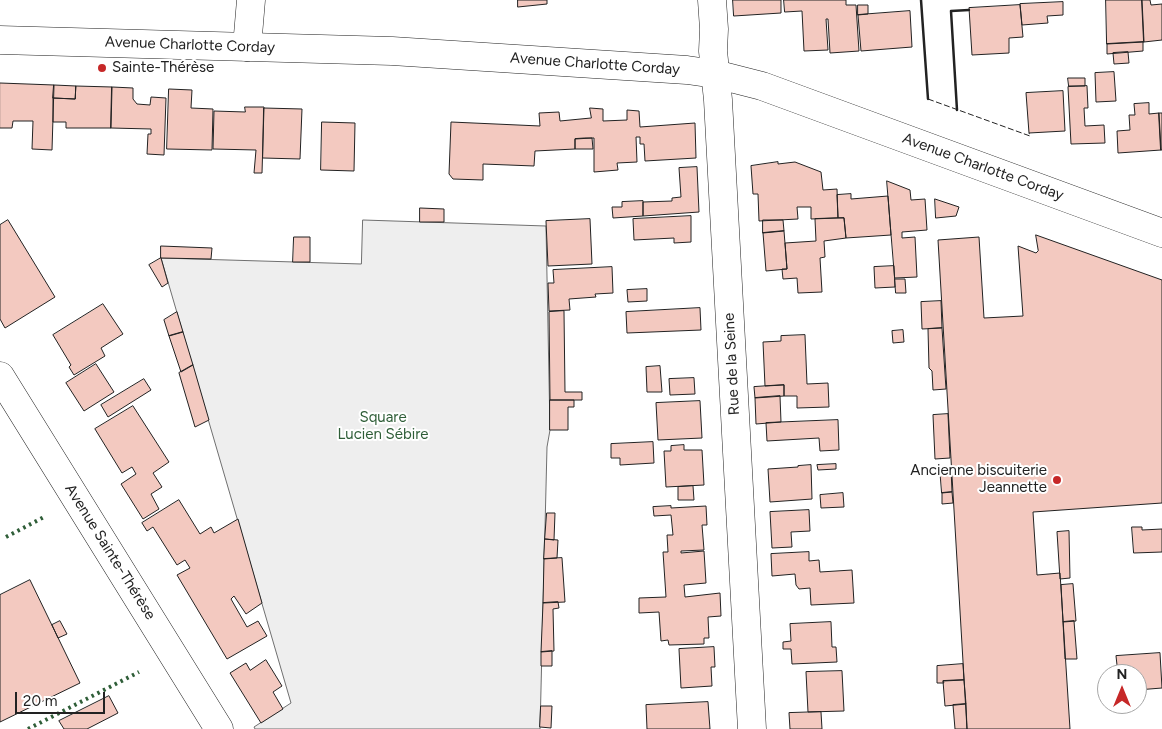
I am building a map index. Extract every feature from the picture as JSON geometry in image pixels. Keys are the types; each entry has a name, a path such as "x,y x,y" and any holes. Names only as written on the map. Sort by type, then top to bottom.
{"street":[{"path":"247,47 251,0"},
{"name":"Rue de la Seine","path":"712,0 713,51 752,729"},
{"name":"Avenue Charlotte Corday","path":"0,40 392,51 687,70 715,74 762,86 1162,232"},
{"name":"Avenue Sainte-Thérèse","path":"0,376 219,729"}],"green space":[{"name":"Square Lucien Sébire","path":"363,220 546,226 550,430 547,447 540,729 255,729 254,727 291,703 161,258 361,264"}],"building":[{"path":"518,0 547,0 547,4 518,7"},
{"path":"733,0 781,0 781,13 734,16"},
{"path":"784,0 846,0 846,5 856,5 859,51 830,53 828,19 826,19 828,50 804,51 802,11 785,12"},
{"path":"1106,0 1142,0 1144,42 1107,44"},
{"path":"1142,0 1150,0 1151,5 1162,4 1162,40 1144,42"},
{"path":"1063,2 1063,15 1047,16 1048,23 1022,25 1020,4"},
{"path":"858,5 868,5 868,14 858,15"},
{"path":"1020,5 1023,37 1009,38 1009,53 972,55 969,8"},
{"path":"910,11 912,47 861,51 858,15"},
{"path":"1143,42 1143,51 1107,54 1107,44"},
{"path":"1128,52 1129,63 1114,64 1113,53"},
{"path":"1114,72 1116,101 1096,102 1095,73"},
{"path":"1068,78 1085,78 1085,86 1069,86"},
{"path":"0,83 54,85 52,150 32,149 33,121 13,121 12,128 0,128"},
{"path":"54,85 76,86 75,99 53,98"},
{"path":"76,86 112,87 111,128 66,128 66,122 53,122 53,98 75,99"},
{"path":"1087,86 1088,108 1084,108 1085,126 1104,125 1105,143 1071,144 1068,87"},
{"path":"112,87 133,88 133,99 137,104 150,105 151,97 166,98 164,155 147,154 148,134 151,134 151,129 111,128"},
{"path":"169,89 192,90 191,108 213,109 212,150 167,149"},
{"path":"1063,91 1065,131 1029,133 1026,93"},
{"path":"1149,103 1149,114 1159,113 1161,150 1118,153 1117,131 1130,130 1129,115 1135,115 1134,104"},
{"path":"245,107 264,107 262,173 254,173 256,150 213,149 214,111 245,112"},
{"path":"264,108 302,109 300,159 263,158"},
{"path":"590,108 603,109 603,121 627,120 627,110 639,111 640,127 695,123 696,158 645,161 644,144 640,144 640,137 636,137 637,162 617,163 618,170 594,172 594,138 575,139 575,149 535,151 534,166 483,164 483,180 453,179 449,174 451,122 540,126 539,113 559,112 560,121 591,118"},
{"path":"1159,113 1162,113 1162,150 1161,150"},
{"path":"322,122 355,123 354,171 321,170"},
{"path":"592,138 593,149 575,149 575,139"},
{"path":"778,162 778,164 795,162 821,172 823,190 837,189 838,218 811,219 811,207 797,207 798,219 759,221 758,194 753,194 751,166"},
{"path":"697,167 699,212 643,216 643,202 672,201 672,198 681,197 679,168"},
{"path":"887,181 910,190 911,200 925,199 927,230 902,232 902,238 915,237 917,277 895,278"},
{"path":"851,194 851,199 888,196 891,235 846,238 844,218 838,218 837,195"},
{"path":"935,199 959,207 956,216 936,218"},
{"path":"643,201 643,216 613,218 612,207 622,207 622,202"},
{"path":"420,208 444,209 444,222 420,222"},
{"path":"691,216 691,242 674,243 674,238 634,240 633,219"},
{"path":"844,218 846,238 824,241 825,257 820,258 822,292 798,293 797,278 783,279 782,269 787,269 785,243 816,241 815,219"},
{"path":"590,219 592,264 548,266 546,221"},
{"path":"8,220 55,297 5,328 0,319 0,225"},
{"path":"763,220 783,220 784,231 763,233"},
{"path":"784,231 787,269 766,271 763,233"},
{"name":"Ancienne biscuiterie Jeannette","path":"1036,235 1162,280 1162,503 1033,512 1037,575 1060,573 1070,729 967,729 938,240 979,237 984,318 1023,316 1018,246 1036,253 1038,251"},
{"path":"294,237 310,237 310,262 293,262"},
{"path":"161,246 212,248 211,259 161,258"},
{"path":"161,258 168,283 162,287 149,265"},
{"path":"894,266 895,287 875,288 874,267"},
{"path":"612,267 613,293 595,294 596,297 569,299 570,310 549,311 548,283 554,283 553,270"},
{"path":"895,279 905,279 906,293 896,293"},
{"path":"647,289 647,301 628,302 627,290"},
{"path":"941,301 942,328 922,329 921,302"},
{"path":"103,304 123,334 101,348 105,356 74,375 69,367 71,365 53,335"},
{"path":"700,308 701,330 627,333 626,312"},
{"path":"564,311 565,392 582,392 582,400 550,400 549,312"},
{"path":"177,312 183,332 169,336 164,320"},
{"path":"942,328 946,389 933,390 932,371 929,368 928,329"},
{"path":"903,330 904,342 893,343 892,331"},
{"path":"183,332 193,365 181,372 169,336"},
{"path":"805,335 807,384 828,383 829,407 797,408 797,396 784,396 784,385 765,386 763,342 781,341 781,336"},
{"path":"96,364 114,392 84,411 66,383"},
{"path":"193,365 209,420 195,427 179,373"},
{"path":"660,366 662,392 647,392 646,367"},
{"path":"694,378 695,394 670,395 669,379"},
{"path":"144,379 151,390 108,417 101,405"},
{"path":"784,385 784,396 755,398 754,387"},
{"path":"780,396 781,422 756,424 755,398"},
{"path":"550,400 574,400 574,407 568,407 568,430 550,430"},
{"path":"700,401 702,438 658,440 656,403"},
{"path":"133,406 169,462 153,473 162,487 151,494 159,509 143,519 121,484 136,474 132,467 122,473 95,429"},
{"path":"948,414 950,458 935,459 933,415"},
{"path":"838,420 839,450 820,451 819,438 767,441 766,423"},
{"path":"653,442 654,463 620,465 620,458 611,458 611,444"},
{"path":"684,445 684,450 702,450 704,485 666,487 664,451 671,451 671,446"},
{"path":"836,464 836,469 818,470 817,465"},
{"path":"811,465 812,499 770,502 768,469"},
{"path":"940,468 951,468 952,492 942,493"},
{"path":"693,486 694,500 678,500 678,487"},
{"path":"952,492 953,503 942,504 942,493"},
{"path":"843,493 844,507 821,508 820,495"},
{"path":"179,500 200,534 211,527 214,533 238,519 262,603 246,614 234,596 231,599 247,627 258,621 267,636 227,659 177,575 190,568 185,560 177,565 153,527 147,531 142,523"},
{"path":"671,506 671,508 706,506 707,525 702,525 704,550 681,551 681,553 704,551 706,583 684,585 685,597 720,593 721,616 708,617 709,638 704,638 704,644 669,645 668,640 661,641 659,612 639,613 639,598 666,597 663,552 668,552 667,535 673,535 671,515 654,516 653,507"},
{"path":"809,510 810,531 791,532 792,547 772,548 770,512"},
{"path":"547,513 555,513 554,540 545,539"},
{"path":"1132,527 1142,527 1142,530 1162,529 1162,552 1134,553"},
{"path":"1069,531 1070,578 1060,579 1057,532"},
{"path":"545,539 558,540 557,558 544,559"},
{"path":"809,552 809,561 819,560 820,572 852,570 854,603 811,605 810,588 799,589 796,585 795,574 772,576 771,554"},
{"path":"562,558 565,602 543,603 544,559"},
{"path":"30,580 80,683 0,722 0,595"},
{"path":"1073,584 1076,621 1063,622 1061,585"},
{"path":"558,602 559,608 553,609 554,651 541,652 543,603"},
{"path":"60,621 67,634 58,638 52,625"},
{"path":"1074,621 1077,659 1065,659 1063,622"},
{"path":"831,622 832,647 836,647 837,662 792,664 791,649 783,649 783,642 791,641 790,624"},
{"path":"714,647 715,667 711,667 712,686 681,688 679,649"},
{"path":"552,651 552,666 541,666 541,652"},
{"path":"1160,653 1162,688 1147,689 1147,664 1117,664 1116,656"},
{"path":"266,660 282,686 273,692 283,709 261,723 230,673 246,663 250,670"},
{"path":"963,664 964,680 937,683 937,666"},
{"path":"842,671 844,711 808,712 806,672"},
{"path":"964,680 966,704 945,706 943,681"},
{"path":"109,696 118,713 87,729 64,729 59,721"},
{"path":"708,702 710,729 647,729 646,705"},
{"path":"966,704 967,729 955,729 953,705"},
{"path":"541,706 552,706 551,728 540,727"},
{"path":"821,712 822,729 790,729 789,713"}],"hedge":[{"path":"6,537 44,517"},
{"path":"28,729 139,672"}],"fence":[{"path":"928,99 1030,136 1029,133"}],"wall":[{"path":"921,0 928,99"},
{"path":"957,110 951,11 969,10"}],"place":[{"name":"Sainte-Thérèse","path":"102,68"},
{"name":"Ancienne biscuiterie Jeannette","path":"1057,480"}]}
